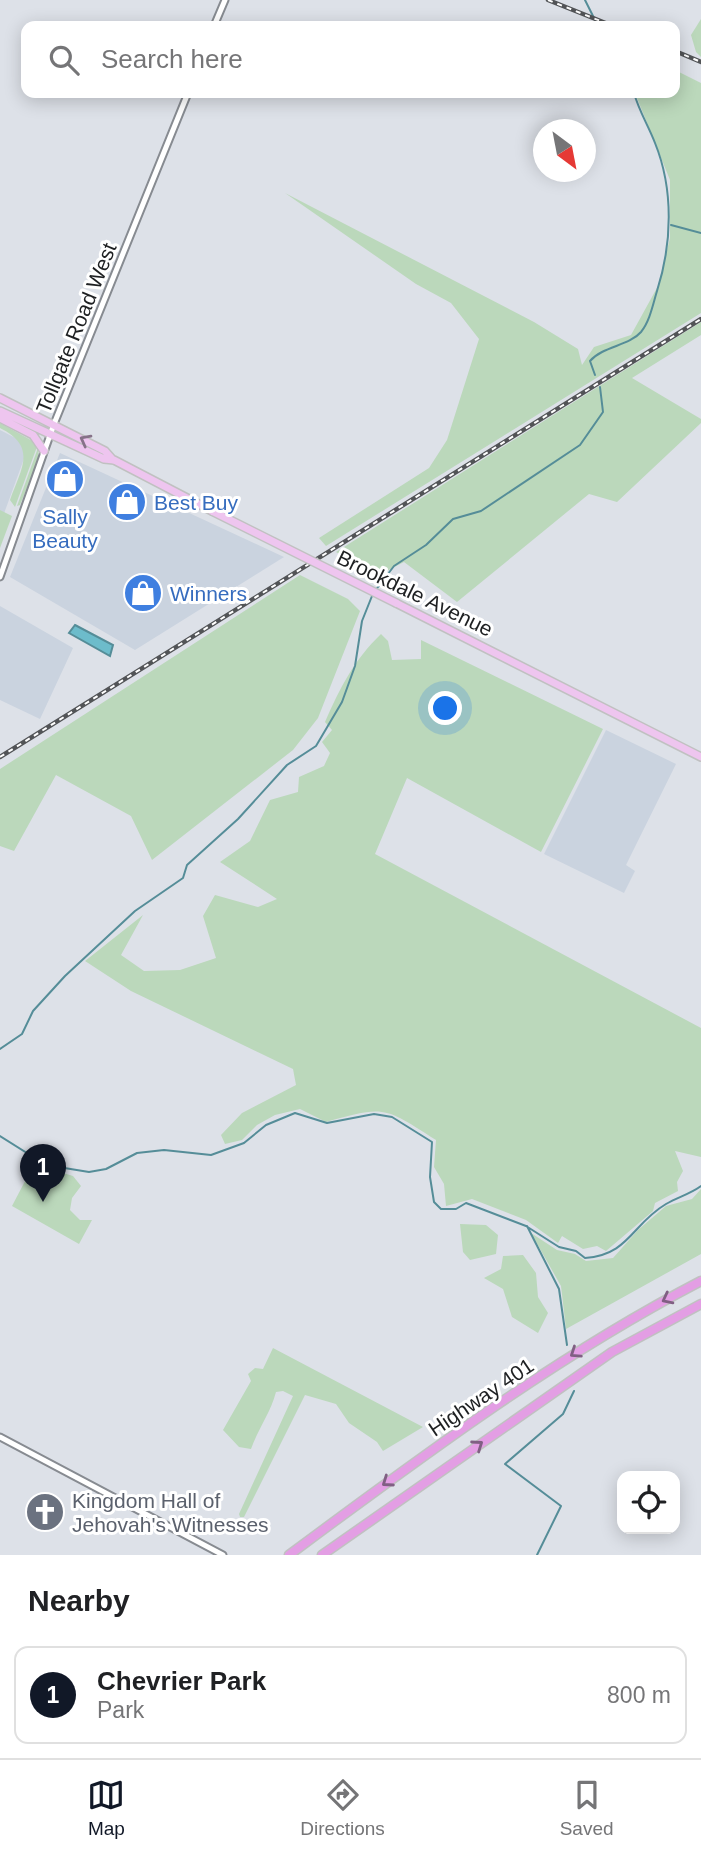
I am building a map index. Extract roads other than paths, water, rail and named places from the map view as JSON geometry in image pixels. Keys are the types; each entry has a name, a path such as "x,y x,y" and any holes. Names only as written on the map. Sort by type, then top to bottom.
{"highway":[{"name":"Highway 401","path":"289,1555 379,1488 578,1351 632,1317 701,1281"},
{"name":"Highway 401","path":"322,1555 612,1352 701,1304"}],"main road":[{"name":"Brookdale Avenue","path":"0,398 54,424 106,452 114,460 212,511 701,757"},
{"name":"Brookdale Avenue","path":"0,411 104,459 114,460"},
{"path":"0,418 33,435 44,451"}],"street":[{"path":"216,21 225,0"},
{"name":"Tollgate Road West","path":"0,576 54,424 185,98"},
{"path":"0,1437 223,1555"}],"water":[{"path":"75,625 113,645 110,656 69,633"}],"waterway":[{"path":"585,0 596,21"},
{"path":"595,375 590,361 595,356 636,337 644,328 653,307 666,255 669,217 665,179 655,143 636,98"},
{"path":"671,225 701,233"},
{"path":"375,591 394,566 426,545 453,519 481,511 580,445 603,412 600,387"},
{"path":"0,1049 22,1034 33,1011 65,976 135,911 183,878 187,865 238,819 287,765 316,746 342,702 355,666 362,621 372,596"},
{"path":"0,1136 46,1165 89,1172 106,1169 137,1153 164,1150 211,1155 244,1143 266,1125 295,1113 327,1123 374,1114 392,1117 432,1142 430,1177 434,1202 441,1209 456,1209 466,1203 526,1226 559,1247 576,1251 585,1258 600,1256 621,1245 655,1212 701,1186"},
{"path":"527,1226 559,1289 567,1345"},
{"path":"537,1555 561,1506 505,1464 563,1414 574,1391"}],"railway":[{"path":"548,0 600,21"},
{"path":"680,53 701,62"},
{"path":"0,757 701,319"}],"place":[{"name":"Sally Beauty","path":"65,479"},
{"name":"Best Buy","path":"127,502"},
{"name":"Winners","path":"143,593"},
{"name":"Chevrier Park","path":"43,1202"},
{"name":"Kingdom Hall of Jehovah's Witnesses","path":"45,1512"}]}
